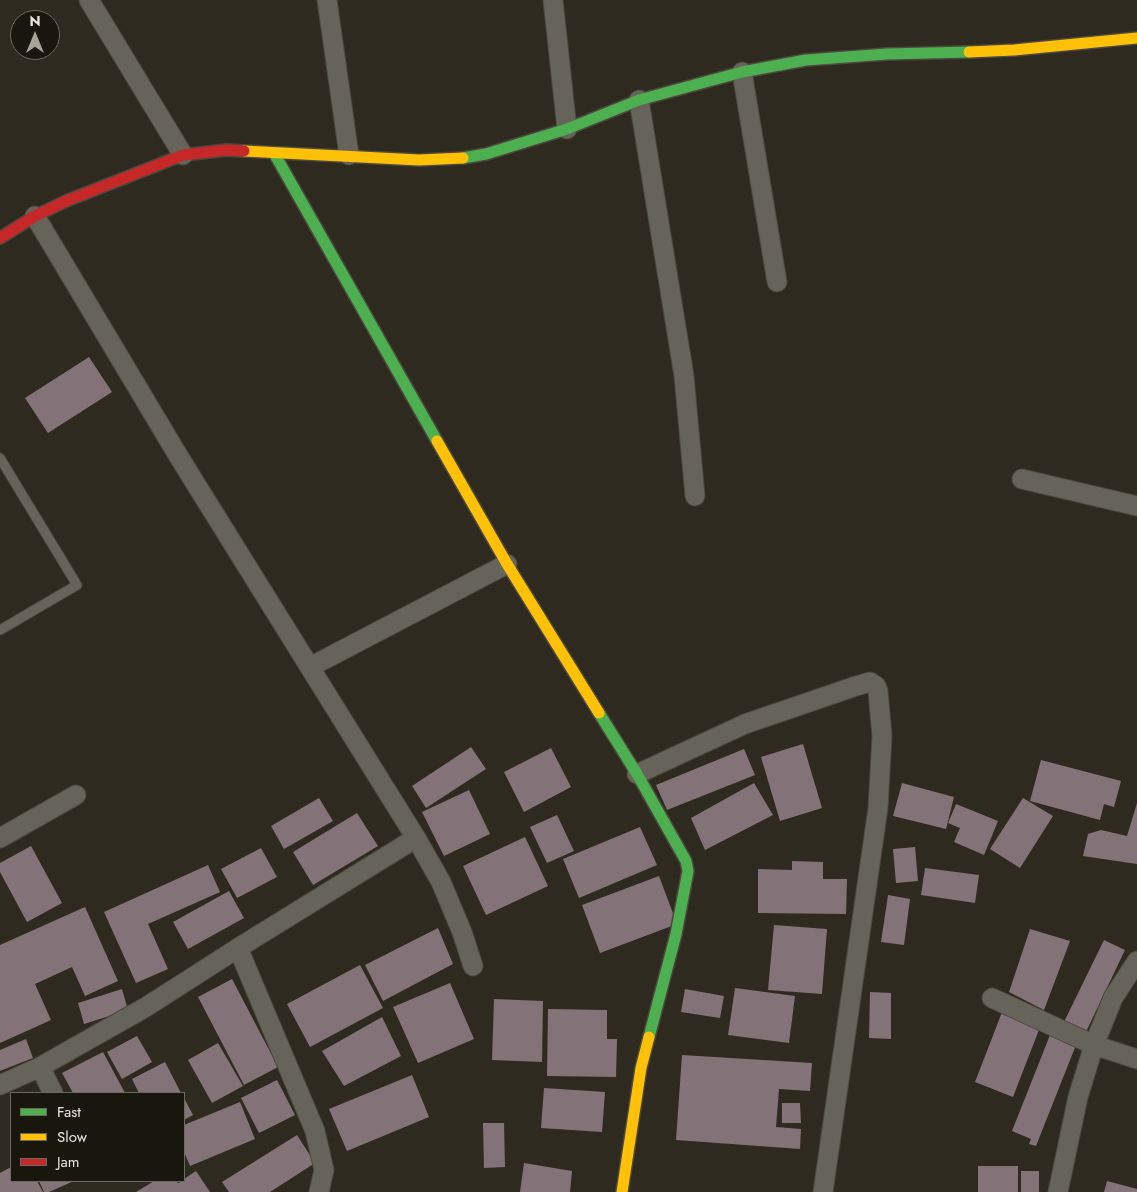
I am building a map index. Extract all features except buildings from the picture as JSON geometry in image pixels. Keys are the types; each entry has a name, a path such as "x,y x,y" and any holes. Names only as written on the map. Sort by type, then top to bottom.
{"street":[{"path":"90,0 182,155"},
{"path":"327,0 349,155"},
{"path":"552,0 567,129"},
{"path":"0,238 35,216 66,201 182,155 226,150 419,160 452,159 486,154 567,129 639,100 742,72 806,60 887,54 1014,50 1137,38"},
{"path":"742,72 777,282"},
{"path":"639,100 684,376 694,496"},
{"path":"274,153 507,564 637,774 686,861 688,871 676,934 641,1068 622,1192"},
{"path":"35,216 179,458 416,838 441,882 462,932 473,966"},
{"path":"1022,479 1137,506"},
{"path":"310,667 507,564"},
{"path":"637,774 744,724 870,682 876,686 882,736 878,808 823,1192"},
{"path":"0,838 76,795"},
{"path":"0,1085 40,1067 146,1007 416,838"},
{"path":"238,948 315,1131 324,1170 319,1192"},
{"path":"1058,1192 1078,1097 1094,1045 1113,998 1137,961"},
{"path":"992,998 1094,1045 1137,1059"},
{"path":"40,1067 52,1092"}],"lane":[{"path":"0,458 77,585 0,630"}],"traffic: fast":[{"path":"463,158 486,154 567,129 639,100 742,72 806,60 887,54 969,52"},
{"path":"274,153 437,441"},
{"path":"599,713 637,774 686,861 688,871 676,934 649,1037"}],"traffic: slow":[{"path":"969,52 1014,50 1137,38"},
{"path":"244,151 419,160 463,158"},
{"path":"437,441 507,564 599,713"},
{"path":"622,1192 641,1068 649,1037"}],"traffic: jam":[{"path":"0,238 35,216 66,201 183,155 226,150 244,151"}]}
